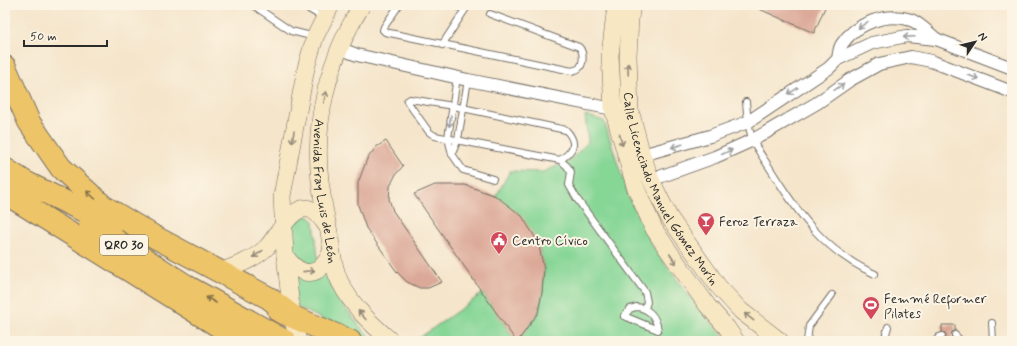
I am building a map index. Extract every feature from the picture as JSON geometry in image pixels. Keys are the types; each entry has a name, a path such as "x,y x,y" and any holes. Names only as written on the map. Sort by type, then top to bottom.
{"highway":[{"path":"5,67 29,122 61,168 103,206 153,236 268,298 292,316"},
{"name":"QRO 30","path":"5,169 190,288 239,334"},
{"path":"27,183 95,216 274,310 292,316 350,341"},
{"name":"QRO 30","path":"5,193 220,327 239,334 285,341"},
{"path":"5,200 22,214 207,330 239,334"}],"main road":[{"name":"Avenida Fray Luis de León","path":"362,5 338,48 329,76 321,117 320,181 331,252 339,281 356,308 368,322 391,341"},
{"name":"Calle Licenciado Manuel Gómez Morín","path":"616,5 610,55 613,109 635,186 654,229 682,272 707,306 736,340"},
{"name":"Calle Licenciado Manuel Gómez Morín","path":"632,5 628,56 630,110 642,155 651,180 669,217 718,286 741,311 780,341"},
{"name":"Avenida Fray Luis de León","path":"298,341 292,316 285,255 282,196 306,68 315,37 328,12"},
{"path":"220,272 248,261 266,248 283,224 301,209 314,211 327,226"},
{"path":"285,255 296,269 302,272 308,272 317,270 324,264 331,252"}],"street":[{"path":"838,59 841,45 849,36 868,22 889,17 912,20 936,39"},
{"path":"642,155 710,136 748,122 828,68 838,59 872,44 907,36 936,39 1012,68"},
{"path":"949,68 958,47"},
{"path":"338,48 357,55 462,78 613,109 630,110"},
{"path":"651,180 715,157 753,140 816,103 850,80 879,64 911,57 931,61 1012,92"}],"lane":[{"path":"253,5 291,31 315,37"},
{"path":"302,5 328,12"},
{"path":"399,5 384,27 383,30 385,32 572,71 577,70 580,67 583,54 579,47 490,14"},
{"path":"442,45 467,7 452,5"},
{"path":"462,78 453,106 448,138 452,154 463,170 493,179"},
{"path":"452,154 458,139 463,109 462,78"},
{"path":"560,160 570,154 573,145 572,136 566,130 453,106 410,99 407,101 429,132 435,136 458,139 560,160 567,166 571,172 569,185 576,199 645,292 647,302 645,308"},
{"path":"746,102 748,122 753,140 781,186 805,220 833,249 859,267 875,274"},
{"path":"807,341 809,326 832,295"},
{"path":"636,306 645,308 657,322 658,330 624,316 630,309 636,306"},
{"path":"992,323 993,341"},
{"path":"884,341 888,327"},
{"path":"936,341 942,336"},
{"path":"955,336 961,341"}],"green space":[{"path":"585,115 604,121 629,198 653,247 684,289 727,341 518,341 538,313 542,293 544,269 538,242 496,196 510,171 543,172 569,161 588,142"},
{"path":"303,212 314,221 318,259 338,299 363,330 376,341 365,341 296,306 290,218"},
{"path":"483,293 516,341 415,341"}],"building":[{"path":"750,5 826,5 814,33"},
{"path":"386,141 403,166 396,174 390,186 389,199 393,211 442,282 428,288 420,288 407,282 397,272 366,228 358,205 358,183 367,159 376,147"},
{"name":"Centro Cívico","path":"435,185 465,185 496,196 522,216 538,242 544,269 542,293 538,313 518,341 516,341 414,194"},
{"path":"942,325 955,325 955,331 951,334 955,341 942,341 946,337 945,333 942,332"}],"place":[{"name":"Feroz Terraza","path":"706,236"},
{"name":"Centro Cívico","path":"499,255"},
{"name":"Femmé Reformer Pilates","path":"871,320"}]}
